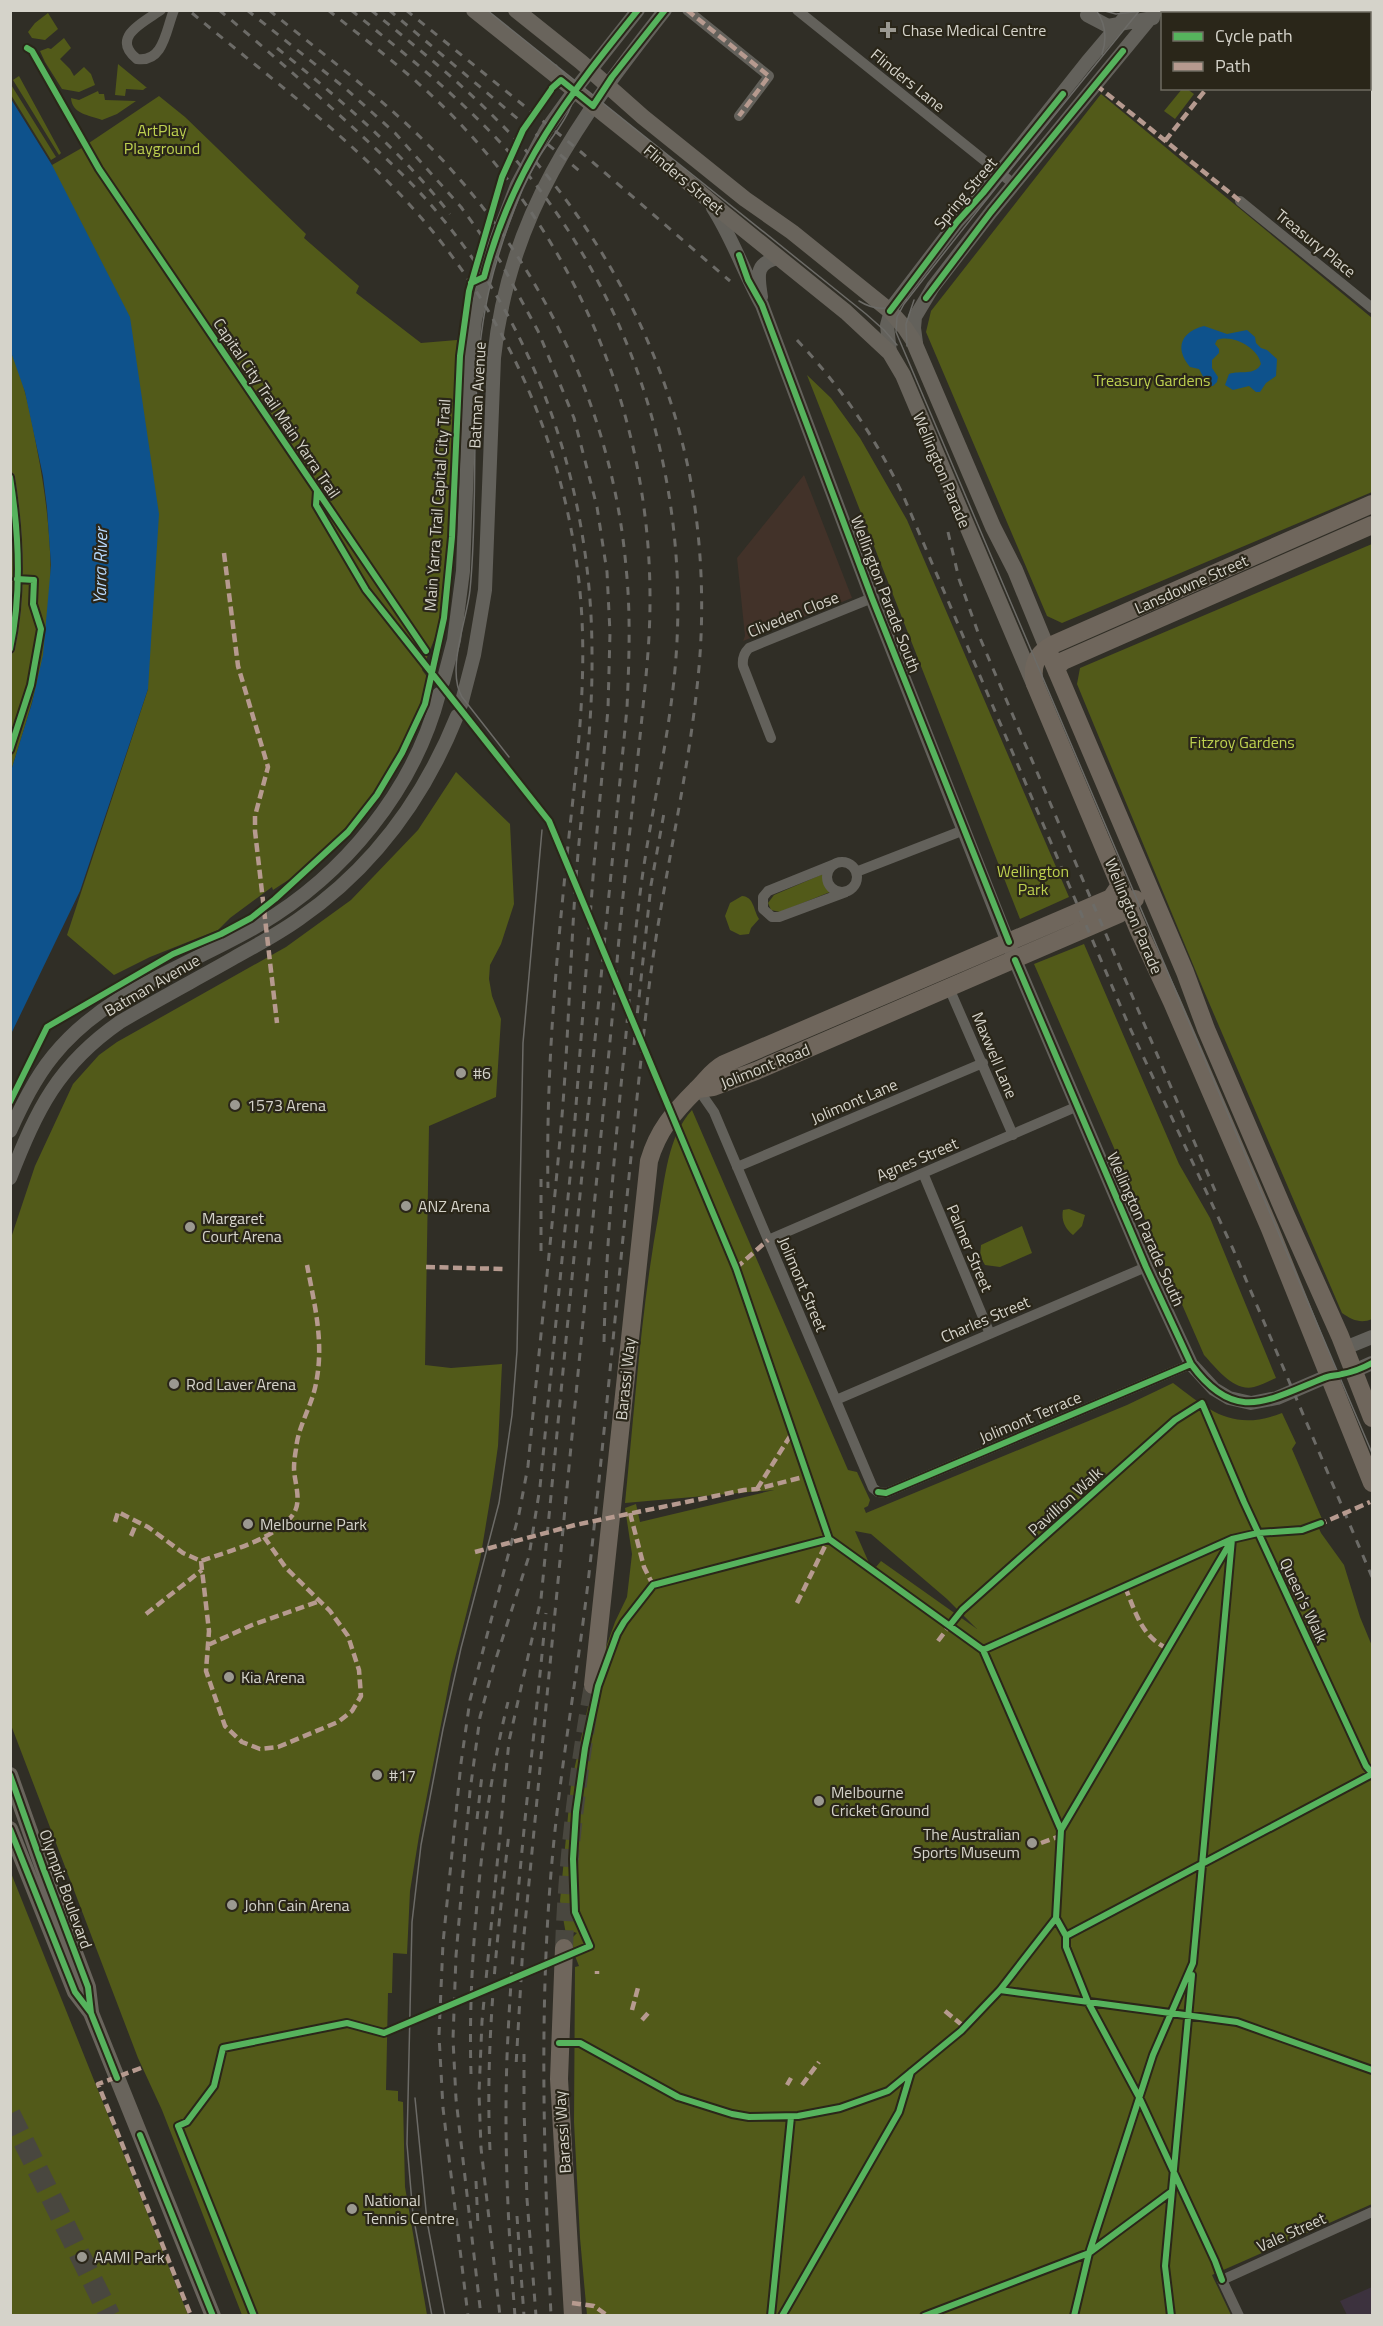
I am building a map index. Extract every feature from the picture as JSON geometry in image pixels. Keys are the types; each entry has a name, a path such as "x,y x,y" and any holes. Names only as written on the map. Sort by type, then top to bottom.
{"main road":[{"name":"Flinders Street","path":"474,10 589,112 656,155 846,312 890,353"},
{"name":"Flinders Street","path":"516,10 723,181 792,232 890,311"},
{"name":"Wellington Parade","path":"890,311 908,332 993,526 1015,570 1185,972 1206,1029 1345,1348 1372,1418"},
{"name":"Wellington Parade","path":"890,353 903,375 1129,906 1270,1229 1320,1379 1372,1482"},
{"name":"Lansdowne Street","path":"1047,648 1372,504"},
{"name":"Lansdowne Street","path":"1057,672 1056,667 1063,661 1372,525"},
{"path":"1262,553 1270,570"},
{"path":"1035,684 1033,674 1035,662 1047,648"},
{"path":"1129,906 1140,889 1140,870"},
{"name":"Jolimont Road","path":"793,1045 1009,942 1111,898 1118,892 1120,885"},
{"name":"Jolimont Road","path":"698,1089 719,1066 793,1045 949,988 1119,914 1129,906"},
{"name":"Barassi Way","path":"593,1685 650,1161 654,1143 668,1120 679,1106 698,1089"},
{"path":"1320,1379 1345,1348"},
{"path":"1320,1379 1354,1371"},
{"name":"Olympic Boulevard","path":"10,1776 15,1803 36,1848 88,1987 91,2013 213,2316"},
{"name":"Olympic Boulevard","path":"10,1829 75,1992 91,2013"},
{"path":"20,1854 36,1848"},
{"name":"Barassi Way","path":"564,1948 559,2079 573,2316"}],"street":[{"path":"161,10 132,31 127,39 128,48 137,59 153,58 159,52 174,10"},
{"name":"Batman Avenue","path":"10,1131 30,1092 52,1057 87,1022 117,1000 260,924 312,887 354,847 400,786 427,732 441,688 457,622 464,537 470,375 475,320 490,256 517,185 538,144 570,96 638,10"},
{"name":"Batman Avenue","path":"10,1178 28,1133 58,1079 71,1062 99,1036 138,1011 274,935 322,903 348,880 393,832 426,783 459,711 480,621 488,538 493,377 501,301 515,254 541,193 563,151 606,85 665,10"},
{"path":"687,10 769,76 739,116"},
{"name":"Flinders Lane","path":"797,10 1015,185"},
{"name":"Spring Street","path":"890,311 957,222 1000,173 1131,10"},
{"path":"1084,13 1105,25 1157,15"},
{"path":"1084,13 1105,31 1106,37 1103,42"},
{"name":"Spring Street","path":"922,363 914,328 918,308 991,212 1157,15"},
{"name":"Wellington Parade South","path":"700,193 726,229 748,280 762,305 821,456 872,598 1016,960 1146,1267 1191,1364 1209,1386 1229,1398 1259,1403 1277,1398 1320,1379"},
{"name":"Treasury Place","path":"1240,201 1372,308"},
{"name":"Wellington Parade South","path":"762,305 758,274 768,260 779,258"},
{"path":"890,311 887,329 890,353"},
{"path":"10,477 18,549 15,614 10,649"},
{"name":"Cliveden Close","path":"771,738 743,666 742,661 746,651 872,598"},
{"path":"427,732 444,747"},
{"path":"856,872 964,830"},
{"path":"848,863 856,872 856,884 846,892 782,916 771,917 763,909 763,897 768,891 835,864 848,863"},
{"path":"835,864 828,874 829,884 837,891 846,892"},
{"name":"Maxwell Lane","path":"949,988 1013,1135"},
{"path":"87,1022 99,1036"},
{"name":"Jolimont Lane","path":"737,1167 983,1063"},
{"name":"Jolimont Street","path":"698,1089 714,1112 873,1488 878,1492"},
{"name":"Agnes Street","path":"768,1240 1077,1106"},
{"name":"Palmer Street","path":"923,1173 990,1334"},
{"name":"Charles Street","path":"836,1400 1146,1267"},
{"path":"1345,1348 1372,1337"},
{"path":"1354,1371 1372,1363"},
{"name":"Jolimont Terrace","path":"878,1492 886,1493 1191,1364"},
{"name":"Vale Street","path":"1239,2316 1222,2280 1372,2212"}],"shaded area":[{"path":"804,475 852,598 743,641 745,636 737,558"},
{"path":"1372,2287 1372,2315 1347,2315 1340,2301"}],"green space":[{"path":"48,13 58,29 45,40 32,38 28,32"},
{"path":"64,38 71,48 60,59 74,76 84,67 91,74 95,85 79,92 62,89 40,51 51,49"},
{"path":"118,64 147,87 143,90 126,89 125,96 115,95"},
{"path":"19,76 61,153 59,155 13,80"},
{"path":"10,83 56,157 51,160 11,95"},
{"path":"1181,90 1188,90 1194,94 1175,119 1164,111"},
{"path":"98,91 99,94 104,94 105,100 136,101 117,114 102,120 82,113 74,107 71,98 79,100"},
{"name":"Treasury Gardens","path":"1101,94 1372,318 1372,492 1062,623 1047,616 926,332 931,311"},
{"name":"ArtPlay Playground","path":"159,96 185,117 306,234 304,238 359,286 356,293 421,343 457,340 447,570 438,630 422,670 428,678 411,729 387,776 356,819 319,858 273,890 272,887 230,918 218,930 150,957 114,975 67,935 148,689 52,165"},
{"path":"11,352 27,400 42,474 51,579 43,657 33,700 11,771"},
{"name":"Wellington Park","path":"807,375 831,398 860,438 907,520 1069,897 1020,919"},
{"name":"Fitzroy Gardens","path":"1372,544 1372,1319 1360,1321 1342,1313 1204,991 1077,684 1080,668"},
{"name":"Melbourne Park","path":"456,772 510,824 514,904 501,944 490,965 489,979 492,996 501,1019 496,1097 429,1126 425,1365 451,1368 502,1364 498,1446 480,1560 451,1674 419,1836 410,1891 407,1954 393,1953 392,1993 388,1993 386,2090 398,2091 398,2101 403,2102 405,2187 427,2315 242,2315 162,2110 138,2058 11,1725 11,1238 35,1166 73,1084 99,1055 117,1042 286,947 351,900 418,830"},
{"path":"823,874 830,892 780,912 771,910 768,903 774,895"},
{"path":"742,896 751,901 759,919 749,934 740,935 730,930 725,916 730,903"},
{"path":"1084,944 1179,1164 1210,1218 1276,1378 1263,1384 1247,1388 1239,1386 1226,1378 1204,1355 1034,964"},
{"path":"692,1110 848,1470 857,1472 870,1500 868,1506 864,1508 866,1513 1127,1405 1173,1383 1223,1416 1250,1420 1282,1413 1296,1443 1292,1449 1322,1519 1316,1522 1321,1533 1344,1565 1360,1617 1372,1646 1372,2204 1212,2275 1231,2315 587,2315 580,2238 574,2122 575,1967 579,1966 569,1941 577,1933 574,1932 567,1940 560,1901 571,1784 593,1684 615,1622 627,1597 632,1554 625,1508 636,1504 640,1522 774,1490 625,1503 643,1321 653,1248 669,1158 684,1120","holes":["855,1531 871,1534 947,1599 977,1629 881,1561 876,1567 869,1563"]},
{"path":"1069,1209 1085,1215 1082,1226 1073,1235 1063,1221 1063,1210"},
{"path":"1022,1226 1032,1253 1000,1267 985,1265 980,1256 981,1245"},
{"path":"11,1873 188,2315 11,2315"}],"water":[{"name":"Yarra River","path":"11,99 52,165 130,317 159,514 148,689 80,891 11,1034 11,771 32,703 43,655 51,565 43,476 25,392 11,352"},
{"path":"1204,326 1227,334 1247,330 1255,337 1256,343 1261,348 1277,359 1276,376 1266,383 1260,392 1256,392 1249,386 1233,390 1225,385 1229,374 1255,370 1261,364 1255,353 1244,344 1223,339 1217,340 1215,344 1219,353 1212,360 1212,368 1218,377 1217,382 1213,386 1208,386 1199,369 1190,367 1185,360 1181,347 1190,332"}],"tunnel":[{"path":"564,1948 574,1816 593,1685"},
{"path":"10,2114 110,2316"}],"tram line":[{"path":"487,10 866,314 897,345"},
{"path":"1096,10 1105,32 1102,54"},
{"path":"1101,10 1116,14 1152,10"},
{"path":"1140,10 904,304 897,317 896,332 1372,1453"},
{"path":"509,757 462,697 456,673 470,590 473,549 475,424 480,341 497,260 519,196 531,171 571,106 572,94 569,83 556,65"},
{"path":"859,301 871,307 889,308 906,299"},
{"path":"907,346 906,324 914,300"},
{"path":"432,2316 413,2215 407,2144 412,1922 421,1845 443,1729 461,1648 499,1503 512,1415 517,1351 523,1043 542,830"},
{"path":"415,2098 427,2221 445,2316"}],"railway":[{"path":"219,10 346,121 395,168 441,217 476,264 507,314 533,367 554,422 571,479 583,537 590,595 592,684 577,863 564,1088 528,1466 519,1514 470,1700 461,1763 443,1943 439,2035 443,2108 468,2316"},
{"path":"247,10 345,88 395,133 461,207 500,261 538,331 574,418 597,507 607,572 610,633 608,709 573,1146 540,1487 529,1556 493,1668 480,1717 470,1791 456,1956 453,2039 456,2099 481,2316"},
{"path":"269,10 395,113 434,151 473,195 508,242 539,291 566,343 588,397 606,453 618,510 628,585 627,708 541,1599 509,1741 482,2021 479,2093 481,2148 500,2316"},
{"path":"328,10 399,67 465,129 507,179 544,232 576,289 602,348 623,409 638,472 647,537 650,602 647,665 623,891 523,1945 516,2066"},
{"path":"351,10 471,113 508,151 550,203 585,259 616,318 640,379 659,443 671,508 677,575 677,641 667,733 636,926 612,1194 604,1343"},
{"path":"371,10 453,79 500,123 534,160 594,240 620,284 661,375 677,423 689,472 697,523 702,601 698,678 687,760 658,923 647,1004 589,1574 558,1807 549,1900 544,2078 551,2316"},
{"path":"389,10 583,174"},
{"path":"406,10 581,152 730,281"},
{"path":"192,13 342,138 371,164 424,221 457,264 487,309 536,407 554,459 568,512 577,566 583,651 578,743 552,1026 548,1107 548,1188"},
{"path":"277,48 324,86 390,147 450,214"},
{"path":"797,340 856,413 903,495 1129,1026 1233,1249 1372,1577"},
{"path":"948,532 959,579 980,638 1216,1193"},
{"path":"634,1045 651,885 664,813"},
{"path":"541,1179 541,1251"},
{"path":"515,2316 507,2186 507,2057 518,1890 546,1613"},
{"path":"471,2074 475,1923 491,1786 508,1702"},
{"path":"477,1819 482,1775"},
{"path":"490,2150 491,2031 496,1951 509,1833"},
{"path":"524,2054 527,2199 536,2316"},
{"path":"476,2181 478,2226"},
{"path":"517,2216 524,2316"}],"marked path":[{"path":"687,10 769,76 739,116"},
{"path":"1096,85 1240,201"},
{"path":"1165,141 1205,90"},
{"path":"224,553 238,666 268,767 255,816 255,831 277,1023"},
{"path":"736,1268 768,1240"},
{"path":"115,1522 118,1512 148,1527 183,1553 201,1561 264,1537 276,1530 294,1513 297,1502 294,1468 297,1441 315,1388 319,1357 318,1326 307,1265"},
{"path":"426,1267 504,1269"},
{"path":"757,1489 792,1433"},
{"path":"475,1552 575,1525 757,1489 807,1476"},
{"path":"1318,1525 1370,1502"},
{"path":"630,1513 644,1567 653,1585"},
{"path":"131,1536 137,1522"},
{"path":"201,1561 209,1631 206,1671 225,1726 242,1742 260,1749 278,1747 338,1722 352,1711 361,1696 359,1670 348,1636 330,1611 286,1568 264,1537"},
{"path":"797,1603 829,1538"},
{"path":"146,1614 202,1570"},
{"path":"1125,1587 1145,1631 1168,1649"},
{"path":"208,1645 252,1625 320,1601"},
{"path":"938,1641 950,1625"},
{"path":"1041,1843 1063,1835"},
{"path":"632,2010 639,1984"},
{"path":"945,2011 968,2030"},
{"path":"642,2020 649,2012"},
{"path":"802,2085 819,2062"},
{"path":"141,2068 98,2084 191,2316"},
{"path":"787,2085 791,2078"},
{"path":"572,2303 594,2306 608,2316"}],"cycle path":[{"path":"471,283 484,277 510,200 546,134 588,73 638,10"},
{"path":"552,88 561,80 593,106 612,77 665,10"},
{"name":"Capital City Trail Main Yarra Trail","path":"27,48 32,51 99,169 426,651"},
{"path":"926,298 991,212 1123,51"},
{"name":"Main Yarra Trail Capital City Trail","path":"10,1102 47,1027 173,954 221,934 251,918 348,832 377,795 402,753 425,704 444,618 452,537 460,356 469,291 502,177 523,130 551,90"},
{"path":"890,311 957,222 1063,94"},
{"path":"739,255 748,280 762,305 872,598 1009,942"},
{"path":"10,477 18,563 18,585 10,649"},
{"name":"Capital City Trail Main Yarra Trail","path":"317,491 316,505 366,590 549,821 736,1268 829,1539"},
{"path":"10,750 31,685 41,629 33,604 34,580 17,579"},
{"path":"1015,960 1146,1267 1191,1364 1207,1383 1222,1395 1238,1401 1253,1402 1286,1394 1326,1377 1354,1371 1372,1363"},
{"path":"878,1492 886,1493 1191,1364"},
{"name":"Queen's Walk","path":"1202,1403 1244,1502 1366,1766 1372,1773"},
{"name":"Pavillion Walk","path":"950,1625 962,1610 1175,1420 1202,1403"},
{"path":"983,1650 1232,1539 1258,1533 1302,1530 1321,1523"},
{"path":"559,2043 580,2043 678,2097 732,2114 749,2117 798,2116 840,2108 888,2091 961,2031 1000,1990 1056,1918 1061,1830 983,1650 829,1539"},
{"path":"254,2316 178,2126 187,2122 214,2086 223,2048 347,2023 384,2033 590,1946 575,1912 573,1859 576,1812 585,1748 598,1686 617,1634 624,1622 653,1585 829,1539"},
{"path":"1074,2316 1089,2253 1153,2055 1193,1963 1232,1539"},
{"path":"1061,1830 1230,1543"},
{"path":"1066,1936 1372,1774"},
{"path":"10,1775 88,1987 91,2013"},
{"path":"10,1829 75,1992 91,2013 117,2078"},
{"path":"1056,1918 1066,1936 1066,1947 1088,2002 1139,2097 1222,2280"},
{"path":"1171,2316 1165,2266 1192,1975"},
{"path":"1000,1990 1237,2022 1372,2070"},
{"path":"782,2316 899,2112 911,2072"},
{"path":"771,2316 791,2117"},
{"path":"140,2135 213,2316"},
{"path":"924,2316 1089,2253 1171,2192"}],"place":[{"name":"Chase Medical Centre","path":"888,30"},
{"name":"#6","path":"461,1073"},
{"name":"1573 Arena","path":"235,1105"},
{"name":"ANZ Arena","path":"406,1206"},
{"name":"Margaret Court Arena","path":"190,1227"},
{"name":"Rod Laver Arena","path":"174,1384"},
{"name":"Melbourne Park","path":"248,1524"},
{"name":"Kia Arena","path":"229,1677"},
{"name":"#17","path":"377,1775"},
{"name":"Melbourne Cricket Ground","path":"819,1801"},
{"name":"The Australian Sports Museum","path":"1032,1843"},
{"name":"John Cain Arena","path":"232,1905"},
{"name":"National Tennis Centre","path":"352,2209"},
{"name":"AAMI Park","path":"82,2257"}]}
